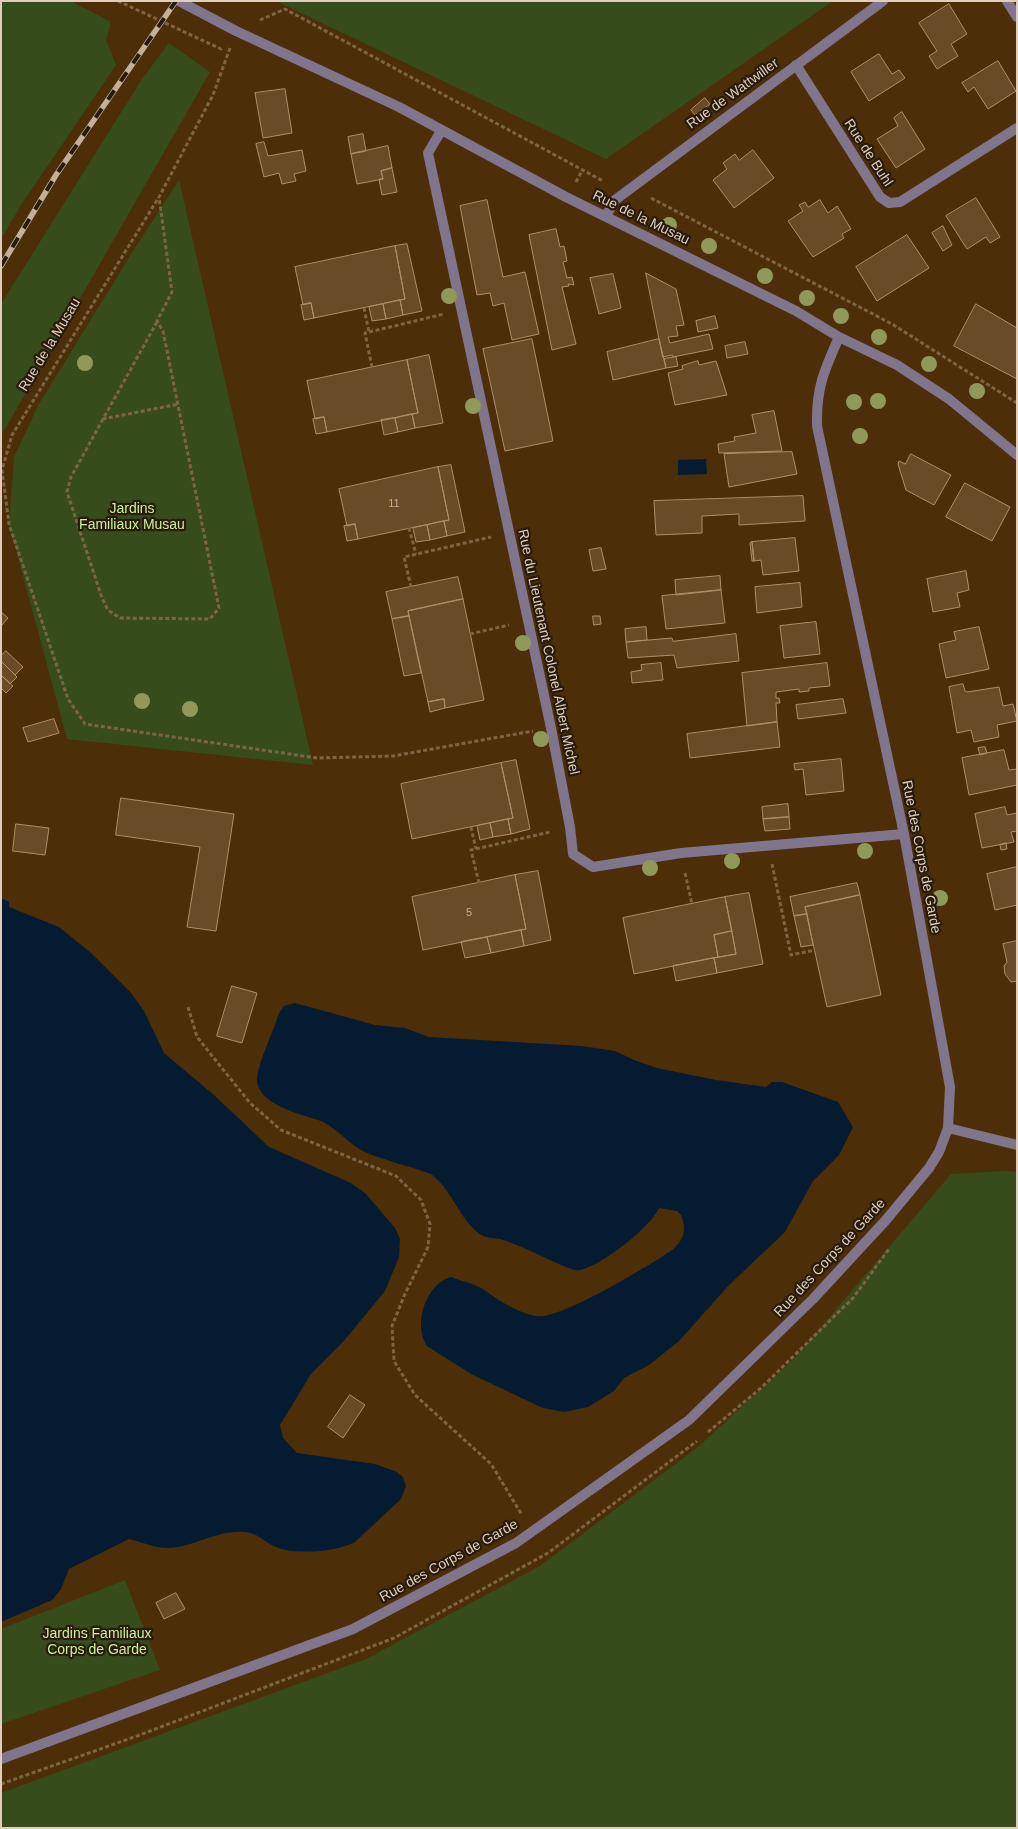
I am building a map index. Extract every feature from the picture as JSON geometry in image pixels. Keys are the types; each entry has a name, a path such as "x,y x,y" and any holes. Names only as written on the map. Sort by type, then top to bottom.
{"street":[{"name":"Rue de la Musau","path":"179,1 236,31 399,108 606,216 796,311 839,337 897,365 949,399 1017,454"},
{"name":"Rue de Wattwiller","path":"606,216 614,200 883,1"},
{"path":"1007,1 1017,17"},
{"name":"Rue de Buhl","path":"796,66 880,197 889,203 900,202 1017,128"},
{"name":"Rue du Lieutenant Colonel Albert Michel","path":"442,131 428,153 550,728 570,827 573,854 593,866 681,853 904,834"},
{"name":"Rue des Corps de Garde","path":"1,1758 353,1629 516,1543 696,1413 813,1299 886,1220 929,1168 939,1152 948,1128 950,1086 904,834 817,426 816,399 821,378 839,337"},
{"path":"948,1128 1017,1145"}],"path":[{"path":"118,1 221,49 236,31"},
{"path":"285,9 603,181"},
{"name":"Rue de la Musau","path":"228,54 213,95 159,197 12,434 2,470 9,524 68,699 86,724 317,758 393,756 550,728"},
{"path":"648,196 892,324 1017,403"},
{"path":"157,321 163,331 179,404 219,608 210,618 120,618 108,610 102,598 67,492 71,477 172,292 159,197"},
{"path":"364,308 369,332"},
{"path":"372,367 365,333 461,310"},
{"path":"103,419 179,404"},
{"path":"409,528 416,554"},
{"path":"411,586 404,556 509,533"},
{"path":"470,634 527,621"},
{"path":"471,827 476,849"},
{"path":"479,883 472,850 570,827"},
{"path":"769,845 791,955 814,950"},
{"path":"681,853 692,904"},
{"path":"188,1007 197,1037 250,1103 281,1130 396,1176 421,1200 430,1224 428,1246 392,1326 394,1361 415,1395 491,1464 532,1531"}],"green space":[{"path":"1,1 71,1 111,22 106,40 116,65 21,205 1,239"},
{"path":"276,1 833,1 606,159"},
{"path":"169,43 210,72 1,436 1,304 142,79"},
{"name":"Jardins Familiaux Musau","path":"179,180 313,765 67,739 9,524 14,457 39,404"},
{"path":"1017,1172 1017,1828 1,1828 1,1793 366,1659 540,1566 698,1447 794,1359 951,1174"},
{"name":"Jardins Familiaux Corps de Garde","path":"125,1580 160,1670 1,1724 1,1629"}],"water":[{"path":"706,459 707,474 678,475 678,460"},
{"path":"1,898 9,902 9,907 59,927 91,953 131,993 144,1011 164,1053 215,1096 269,1147 351,1183 366,1194 395,1228 400,1239 399,1257 385,1291 343,1342 311,1374 280,1425 283,1438 297,1453 375,1464 397,1472 403,1477 406,1486 401,1499 355,1542 338,1548 304,1552 276,1547 254,1534 245,1532 226,1533 180,1547 170,1548 129,1539 69,1569 61,1589 52,1600 1,1622"},
{"path":"295,1003 375,1025 405,1028 429,1037 582,1046 615,1051 657,1068 716,1080 766,1087 772,1082 782,1082 838,1102 853,1127 839,1155 813,1181 785,1232 729,1285 679,1341 649,1365 624,1378 614,1391 588,1407 564,1412 543,1408 473,1375 427,1346 421,1327 424,1306 428,1296 442,1281 451,1277 479,1287 521,1312 536,1316 548,1315 564,1310 604,1290 672,1250 682,1238 684,1225 681,1215 677,1211 659,1208 646,1225 624,1245 589,1267 578,1270 568,1268 504,1240 479,1234 464,1217 444,1187 431,1174 365,1152 326,1123 282,1108 264,1096 259,1088 257,1079 260,1064 279,1013 284,1006"}],"building":[{"path":"949,4 967,34 951,44 958,56 937,69 929,56 937,51 919,23"},
{"path":"879,54 892,74 899,70 905,78 869,101 851,72"},
{"path":"998,61 1016,91 988,109 974,87 968,92 962,83"},
{"path":"285,89 292,133 263,138 255,93"},
{"path":"705,98 710,104 695,115 691,110"},
{"path":"902,112 925,149 896,168 877,139 898,126 894,118"},
{"path":"363,134 366,151 351,154 348,137"},
{"path":"264,142 268,156 302,150 306,171 294,174 296,181 282,184 279,173 264,177 256,144"},
{"path":"388,146 392,168 381,171 383,179 357,184 351,154"},
{"path":"753,150 774,178 734,208 713,180 727,169 723,163 735,154 739,160"},
{"path":"392,168 397,192 382,195 379,179 383,179 381,171"},
{"path":"976,198 1000,237 990,243 986,237 967,249 946,216"},
{"path":"487,200 503,277 525,272 539,334 512,340 504,303 493,306 490,293 477,295 460,206"},
{"path":"820,200 828,213 837,206 851,229 842,234 844,238 813,257 788,221 803,211 799,205 805,202 808,207"},
{"path":"943,226 952,245 943,251 932,233"},
{"path":"556,229 560,247 564,246 567,261 563,262 567,278 572,277 574,285 568,284 569,286 562,287 576,344 552,350 529,235"},
{"path":"907,235 929,268 877,301 856,267"},
{"path":"407,244 422,311 403,315 400,300 405,299 395,246"},
{"path":"395,246 405,299 314,318 311,303 303,305 295,267"},
{"path":"646,273 676,289 684,325 676,326 678,336 668,337 670,343 709,334 713,349 673,357 672,355 663,357"},
{"path":"613,274 621,308 599,314 590,278"},
{"path":"400,300 403,315 386,319 383,304"},
{"path":"311,303 314,318 304,320 301,305"},
{"path":"383,304 386,319 372,321 369,307"},
{"path":"976,304 1017,328 1017,379 954,346"},
{"path":"715,316 718,328 698,332 696,321"},
{"path":"532,339 553,441 505,451 483,349"},
{"path":"659,339 666,368 613,380 607,352"},
{"path":"745,342 748,354 727,358 725,346"},
{"path":"429,355 443,423 415,428 412,414 418,413 407,360"},
{"path":"676,357 678,366 666,368 664,359"},
{"path":"407,360 418,413 327,432 324,417 315,419 307,381"},
{"path":"698,361 699,365 716,361 727,395 675,405 668,373 683,369 682,366"},
{"path":"774,411 782,451 719,453 718,444 735,441 734,437 756,433 752,415"},
{"path":"412,414 415,428 398,432 395,418"},
{"path":"324,417 327,432 316,434 313,419"},
{"path":"395,418 398,432 384,435 381,420"},
{"path":"792,452 797,474 729,487 724,454"},
{"path":"911,454 951,475 934,505 906,490 898,464 899,461 905,464"},
{"path":"451,465 465,532 447,536 444,521 449,520 438,467"},
{"path":"438,467 449,520 358,539 355,524 347,526 339,489"},
{"path":"965,483 1010,507 992,541 946,517"},
{"path":"803,496 805,521 739,525 739,514 702,516 702,533 656,535 654,501"},
{"path":"444,521 447,536 430,540 427,525"},
{"path":"355,524 358,539 347,541 344,526"},
{"path":"427,525 430,540 416,542 413,528"},
{"path":"795,538 799,571 763,575 761,560 754,561 752,542"},
{"path":"752,542 754,561 752,561 750,543"},
{"path":"601,548 606,569 593,571 589,550"},
{"path":"966,571 969,590 957,593 960,607 933,612 927,579"},
{"path":"720,576 721,590 676,595 675,580"},
{"path":"458,577 463,599 408,611 409,616 392,619 386,592"},
{"path":"800,583 802,607 757,613 755,587"},
{"path":"721,590 725,623 666,629 662,596"},
{"path":"463,599 484,700 445,708 444,699 428,702 408,611"},
{"path":"1,612 8,618 1,626"},
{"path":"409,616 421,673 404,676 392,619"},
{"path":"593,616 600,616 601,624 594,625"},
{"path":"816,622 820,654 784,658 780,626"},
{"path":"646,627 647,640 626,642 625,629"},
{"path":"979,627 989,669 946,678 939,644 956,640 954,632"},
{"path":"736,634 739,661 677,668 674,655 628,658 626,642 672,638 673,641"},
{"path":"6,651 23,667 15,675 1,661 1,656"},
{"path":"1,661 17,677 10,684 1,675"},
{"path":"661,663 663,680 632,683 631,672 642,670 641,665"},
{"path":"827,663 830,686 809,688 809,691 799,692 799,689 776,692 776,698 779,698 780,703 776,703 777,722 747,726 742,673"},
{"path":"1,675 13,686 6,693 1,688"},
{"path":"963,684 967,692 999,687 1003,706 1013,704 1017,721 997,725 999,737 974,742 971,730 957,733 949,687"},
{"path":"444,699 445,708 430,712 428,702"},
{"path":"843,699 846,713 798,719 796,705"},
{"path":"54,719 59,733 28,742 23,728"},
{"path":"777,722 780,747 690,758 687,734"},
{"path":"985,747 987,753 980,755 978,748"},
{"path":"1004,750 1009,770 1017,769 1017,785 969,795 962,758"},
{"path":"841,759 844,791 806,795 803,769 795,770 794,764"},
{"path":"516,760 530,829 511,834 508,819 513,818 501,763"},
{"path":"501,763 513,818 412,839 401,784"},
{"path":"121,798 234,814 216,931 187,927 200,847 116,835"},
{"path":"788,804 789,817 763,819 762,807"},
{"path":"1005,807 1007,815 1017,813 1017,831 1011,832 1014,842 982,848 975,814"},
{"path":"789,817 790,829 765,831 763,819"},
{"path":"508,819 511,834 493,837 490,823"},
{"path":"490,823 493,837 480,840 477,826"},
{"path":"16,824 49,828 45,855 13,851"},
{"path":"1006,843 1007,849 1001,850 1000,845"},
{"path":"1017,867 1017,905 995,910 987,874"},
{"path":"538,871 551,940 524,946 521,930 526,929 515,875"},
{"path":"515,875 526,929 423,950 412,897"},
{"path":"857,883 860,895 805,907 807,914 794,916 790,897"},
{"path":"749,893 763,964 717,973 714,958 736,954 725,897"},
{"path":"860,895 881,995 827,1007 805,907"},
{"path":"725,897 732,931 714,935 718,957 634,974 623,918"},
{"path":"807,914 813,945 801,947 794,916"},
{"path":"521,930 524,946 491,953 487,937"},
{"path":"732,931 736,954 718,957 714,935"},
{"path":"487,937 491,953 465,958 461,942"},
{"path":"1017,941 1017,981 1011,982 1005,974 1004,966 1007,962 1003,944"},
{"path":"714,958 717,973 676,981 673,966"},
{"path":"232,986 257,993 242,1043 217,1036"},
{"path":"350,1395 365,1405 343,1438 328,1427"},
{"path":"176,1593 185,1609 164,1619 156,1603"}],"railway":[{"path":"1,266 56,175 176,1"}]}
